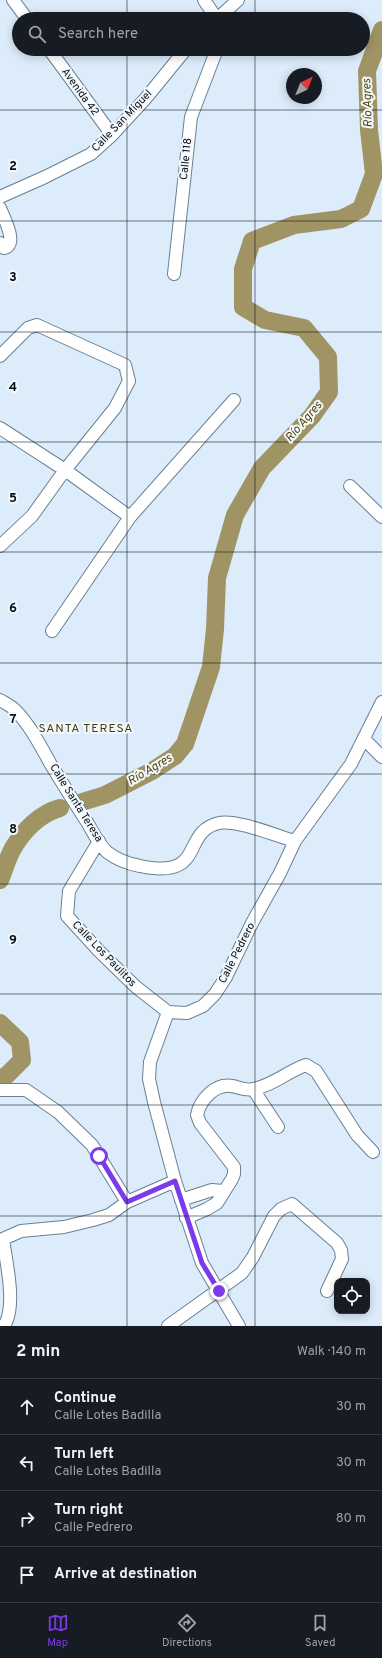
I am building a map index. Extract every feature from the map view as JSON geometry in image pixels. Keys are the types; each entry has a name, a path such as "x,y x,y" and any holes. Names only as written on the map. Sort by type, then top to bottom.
{"street":[{"path":"13,0 22,12"},
{"path":"204,0 212,12"},
{"path":"225,12 238,0"},
{"name":"Avenida 42","path":"54,56 112,135"},
{"name":"Calle San Miguel","path":"0,197 91,154 112,135 146,98 180,56"},
{"name":"Calle 118","path":"174,274 191,117 214,56"},
{"path":"0,208 11,223 10,245 4,248 0,243"},
{"path":"0,356 28,328 37,325 125,365 129,381 115,408 65,470 32,516 0,546"},
{"path":"52,631 130,517 234,400"},
{"path":"0,428 65,470 130,517"},
{"path":"350,486 382,517"},
{"name":"Calle Santa Teresa","path":"0,700 15,709 36,737 69,795 99,841 107,852 121,860 140,866 167,869 182,864 188,858 201,834 210,826 220,823 230,823 248,827 295,841"},
{"name":"Calle Pedrero","path":"168,1012 187,1013 203,1006 226,977 252,923 280,873 295,841 351,764 382,702"},
{"path":"364,739 382,757"},
{"name":"Calle Los Paulitos","path":"99,841 69,891 67,916 98,951 136,987 168,1012"},
{"path":"168,1012 150,1062 149,1079 154,1102 186,1218 202,1263 239,1326"},
{"path":"186,1218 207,1209 217,1202 234,1174 234,1167 200,1123 198,1115 198,1112 208,1096 220,1086 230,1085 253,1089 278,1079 301,1066 306,1065 312,1067 357,1135 373,1152"},
{"path":"253,1089 278,1127"},
{"path":"0,1090 26,1090 58,1112 92,1145 127,1202"},
{"path":"4,1326 10,1315 12,1304 2,1240 21,1231 64,1227 109,1215 127,1202 175,1181"},
{"path":"181,1200 212,1190 223,1192"},
{"path":"168,1326 242,1274 253,1257 274,1216 281,1209 292,1204 337,1243 341,1250 342,1259 327,1291"}],"waterway":[{"name":"Río Agres","path":"82,802 105,795 152,771 175,756 185,744 211,667 215,629 217,578 235,515 262,468 312,416 329,392 328,357 304,328 265,320 243,307 243,269 252,241 294,225 341,219 361,209 374,174 369,130 367,71 382,30"},
{"name":"Río Agres","path":"0,880 10,853 24,833 34,822 53,810 60,808"},
{"name":"Río Agres","path":"0,1023 20,1042 22,1060 7,1075 0,1079"}],"district":[{"name":"SANTA TERESA","path":"86,729"}],"route":[{"path":"99,1156 127,1202 175,1181 202,1263 219,1291"}]}
